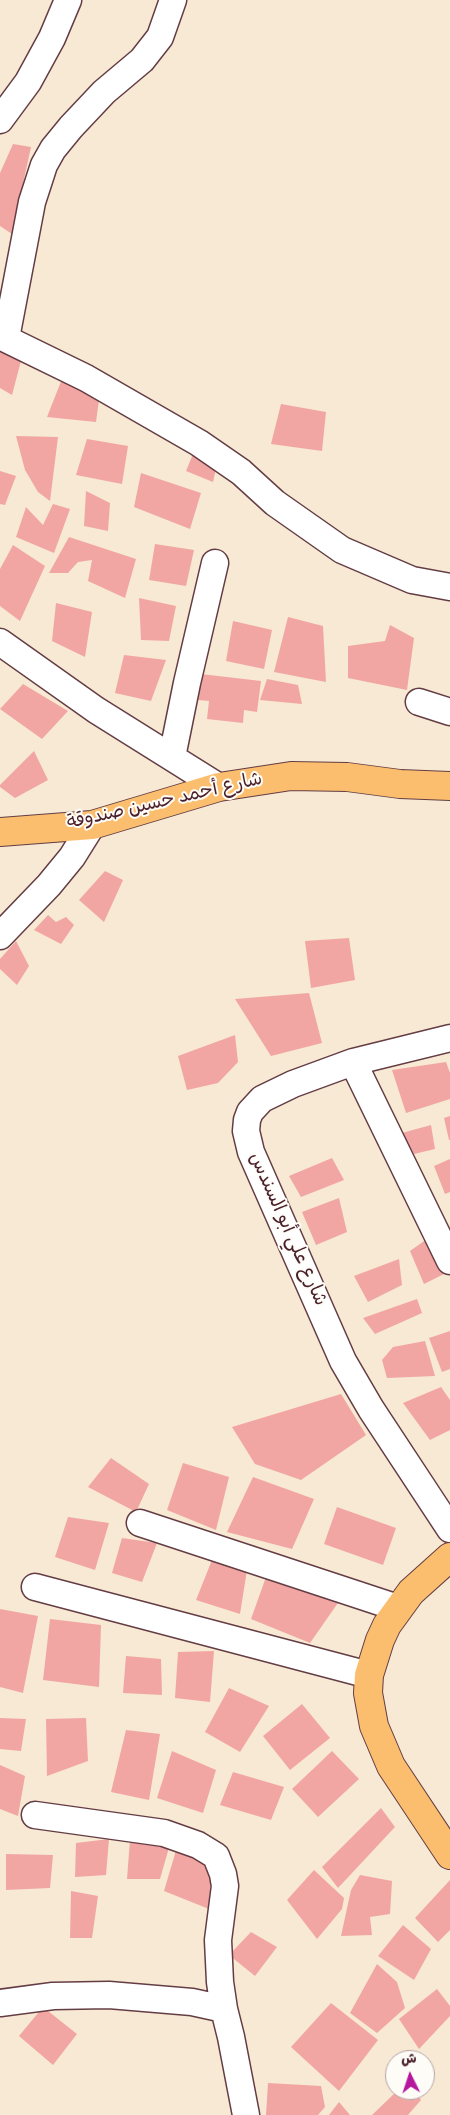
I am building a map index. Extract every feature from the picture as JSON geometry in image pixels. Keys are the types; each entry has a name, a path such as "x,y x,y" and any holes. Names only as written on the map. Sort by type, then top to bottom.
{"main road":[{"name":"شارع أحمد حسين صندوقة","path":"0,832 92,825 219,787 291,776 347,777 400,784 450,786"},
{"path":"450,1557 411,1592 398,1608 380,1640 369,1675 368,1693 370,1707 382,1748 391,1766 450,1855"}],"street":[{"path":"0,120 28,82 52,38 68,0"},
{"path":"173,0 160,37 142,60 104,92 71,127 53,149 44,165 32,202 3,337 86,378 199,443 241,472 275,503 342,550 412,580 450,587"},
{"path":"172,757 186,683 215,563"},
{"path":"0,642 96,710 219,787"},
{"path":"419,702 450,712"},
{"path":"0,936 49,885 72,857 92,825"},
{"name":"شارع علي أبو السندس","path":"450,1038 353,1062 293,1084 262,1099 250,1112 246,1131 251,1152 343,1361 371,1408 450,1529"},
{"path":"353,1062 450,1261"},
{"path":"140,1523 398,1608"},
{"path":"35,1587 369,1675"},
{"path":"35,1815 164,1833 198,1844 216,1856 224,1874 218,1940 220,1982 246,2115"},
{"path":"0,2003 53,1996 109,1995 192,2002 224,2009"}],"building":[{"path":"13,144 31,147 12,234 0,226 0,173"},
{"path":"0,348 22,357 12,395 0,388"},
{"path":"62,379 99,400 96,422 47,417"},
{"path":"281,404 326,412 322,451 271,444"},
{"path":"16,436 58,437 50,501 38,492 25,470"},
{"path":"87,439 128,446 122,484 76,475"},
{"path":"195,449 217,464 213,482 186,471"},
{"path":"0,471 16,476 5,505 0,504"},
{"path":"141,473 201,493 190,529 134,507"},
{"path":"86,491 110,503 108,531 84,526"},
{"path":"53,504 70,509 54,553 16,537 26,507 43,525"},
{"path":"69,537 136,559 125,598 88,581 92,560 78,562 68,573 49,573"},
{"path":"155,544 194,550 186,586 149,580"},
{"path":"13,545 45,566 20,621 0,606 0,569"},
{"path":"139,598 176,606 169,641 141,640"},
{"path":"56,603 92,612 85,657 52,641"},
{"path":"288,617 323,626 326,682 274,672"},
{"path":"233,621 272,630 264,669 226,661"},
{"path":"390,625 414,638 407,690 348,678 348,646 385,641"},
{"path":"124,655 166,660 151,701 115,693"},
{"path":"201,674 261,681 257,712 244,710 243,723 207,719 209,701 198,700"},
{"path":"267,679 298,685 302,704 260,700"},
{"path":"23,684 68,711 42,739 0,709"},
{"path":"34,751 48,780 15,798 0,787 0,785"},
{"path":"105,871 123,880 104,922 79,900"},
{"path":"48,915 56,922 66,917 74,925 61,944 34,930"},
{"path":"349,938 355,980 311,988 305,941"},
{"path":"16,941 29,966 17,985 0,969 0,959"},
{"path":"309,993 322,1043 271,1056 235,999"},
{"path":"235,1035 238,1062 218,1083 187,1090 178,1056"},
{"path":"446,1062 450,1073 450,1099 406,1113 392,1070"},
{"path":"450,1116 450,1140 449,1140 444,1118"},
{"path":"431,1125 435,1149 414,1154 402,1133"},
{"path":"332,1158 344,1180 301,1197 289,1176"},
{"path":"450,1159 450,1192 445,1194 434,1166"},
{"path":"339,1198 347,1232 316,1245 302,1212"},
{"path":"427,1239 448,1272 424,1284 410,1251"},
{"path":"399,1259 402,1285 368,1302 354,1276"},
{"path":"417,1299 422,1313 375,1334 363,1318"},
{"path":"450,1331 450,1369 442,1372 429,1338"},
{"path":"425,1341 435,1376 387,1378 382,1360 393,1347"},
{"path":"441,1387 450,1400 450,1430 430,1440 403,1403"},
{"path":"341,1394 366,1435 301,1480 255,1464 232,1427"},
{"path":"111,1458 149,1484 136,1512 88,1487"},
{"path":"183,1463 229,1477 216,1530 167,1510"},
{"path":"253,1477 314,1499 292,1549 227,1532"},
{"path":"337,1507 396,1528 383,1565 324,1544"},
{"path":"68,1517 109,1523 95,1570 55,1557"},
{"path":"122,1538 157,1543 142,1582 112,1573"},
{"path":"212,1560 247,1570 240,1614 196,1600"},
{"path":"266,1577 340,1600 310,1643 251,1619"},
{"path":"0,1609 38,1616 23,1693 0,1687"},
{"path":"50,1619 101,1625 99,1687 43,1680"},
{"path":"214,1651 210,1702 175,1698 178,1652"},
{"path":"126,1656 161,1659 162,1695 123,1693"},
{"path":"229,1688 269,1706 240,1752 205,1732"},
{"path":"302,1704 330,1738 290,1770 263,1736"},
{"path":"0,1718 26,1719 21,1751 0,1749"},
{"path":"86,1718 88,1761 47,1776 46,1719"},
{"path":"126,1730 160,1734 149,1800 111,1792"},
{"path":"172,1751 216,1770 203,1813 157,1798"},
{"path":"332,1751 359,1779 318,1817 292,1789"},
{"path":"0,1765 25,1776 18,1816 0,1809"},
{"path":"233,1772 284,1787 271,1820 220,1805"},
{"path":"381,1808 395,1827 338,1888 322,1867"},
{"path":"109,1839 106,1875 75,1877 76,1843"},
{"path":"130,1840 170,1844 160,1879 127,1879"},
{"path":"177,1847 212,1859 209,1909 164,1891"},
{"path":"6,1854 53,1855 50,1888 6,1890"},
{"path":"314,1870 344,1898 342,1909 317,1939 287,1900"},
{"path":"360,1875 392,1881 390,1914 370,1917 372,1935 341,1936 351,1890"},
{"path":"450,1880 450,1930 438,1942 415,1918"},
{"path":"71,1891 98,1896 92,1938 70,1938"},
{"path":"403,1925 431,1949 414,1980 378,1956"},
{"path":"251,1932 277,1947 255,1976 229,1955"},
{"path":"377,1964 397,1982 405,2008 377,2033 350,2013"},
{"path":"437,1989 450,2006 450,2016 419,2049 399,2019"},
{"path":"331,2003 378,2040 339,2091 291,2047"},
{"path":"43,2007 77,2034 53,2065 19,2036"},
{"path":"268,2083 321,2086 325,2107 318,2115 266,2115"},
{"path":"388,2100 421,2100 408,2115 372,2115"},
{"path":"339,2102 350,2115 329,2115"}]}
